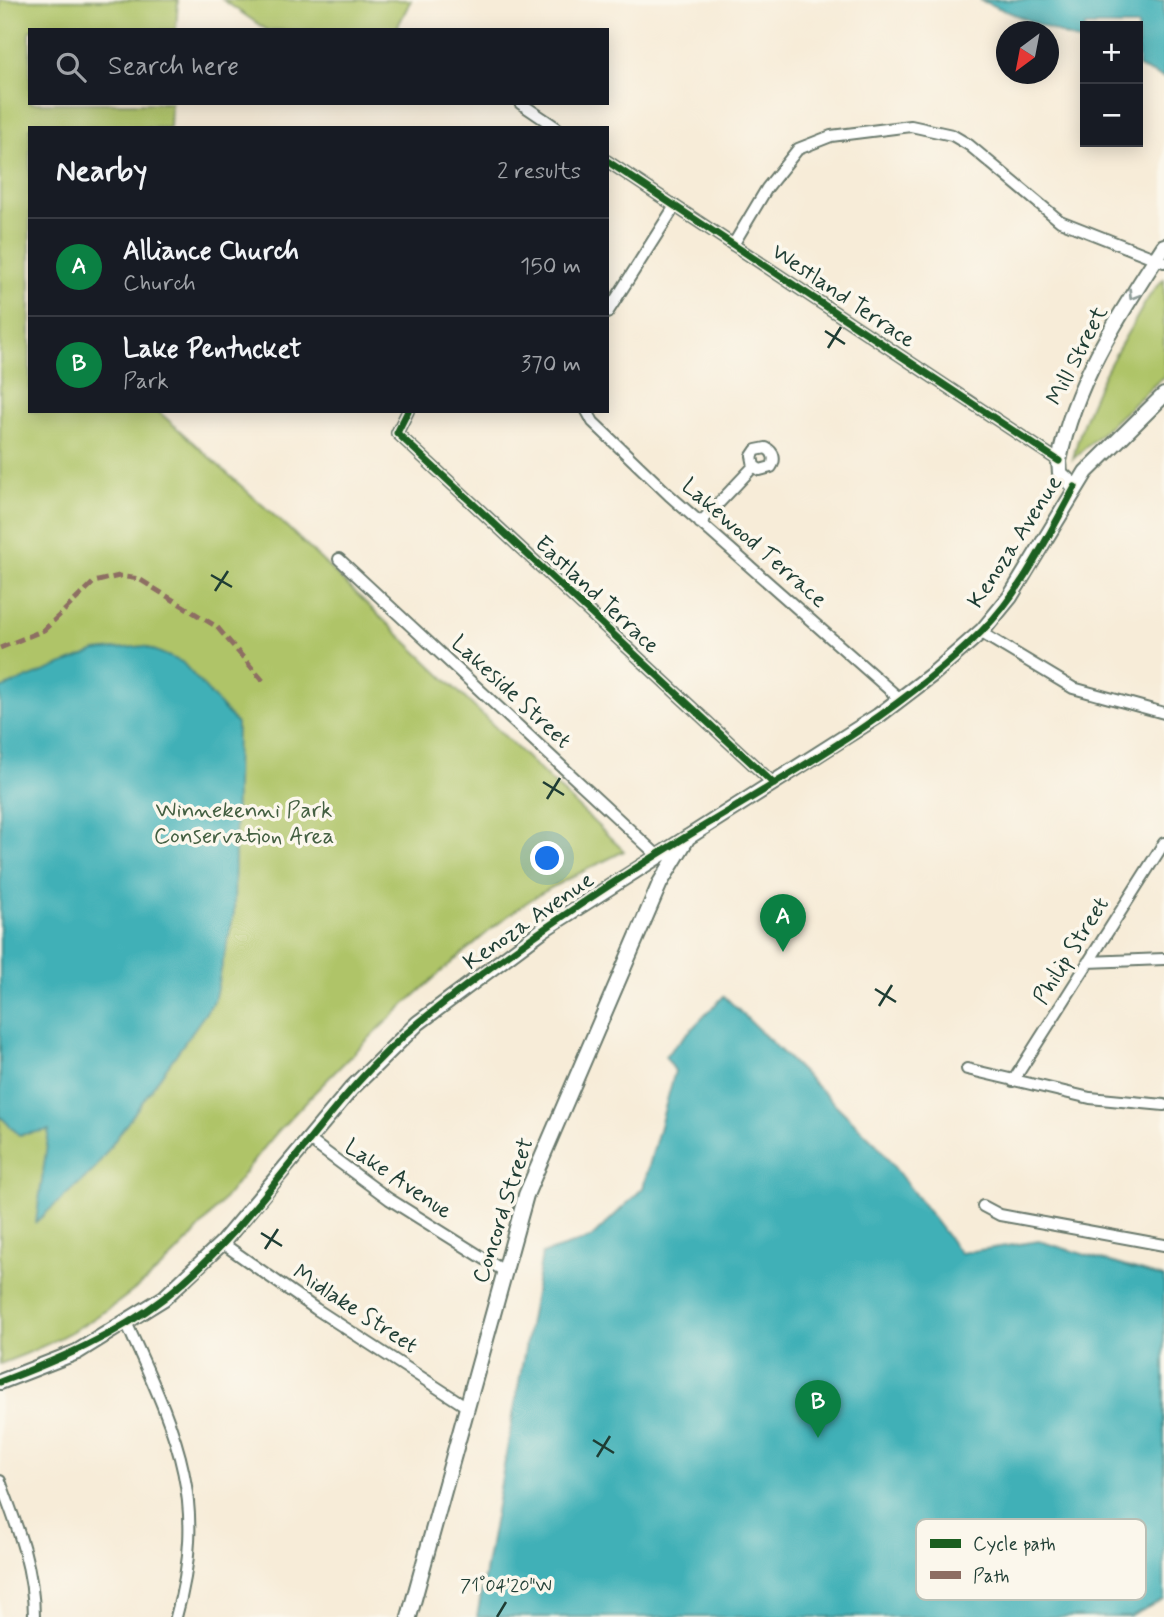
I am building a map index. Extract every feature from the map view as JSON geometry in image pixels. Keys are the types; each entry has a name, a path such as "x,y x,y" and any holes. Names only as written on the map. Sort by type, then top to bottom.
{"main road":[{"name":"Mill Street","path":"1059,461 1080,388 1160,261 1164,246"},
{"name":"Kenoza Avenue","path":"0,1382 77,1352 164,1298 222,1243 351,1089 418,1023 544,929 774,783 900,699 980,632 1016,588 1075,487 1118,438 1164,395"},
{"path":"1059,461 1060,473 1075,487"},
{"name":"Concord Street","path":"409,1617 526,1195 660,883 689,836"}],"street":[{"path":"523,105 554,126"},
{"path":"733,245 767,188 798,149 831,136 911,126 952,135 969,145 1060,221 1160,261"},
{"name":"Westland Terrace","path":"609,162 1059,461"},
{"path":"609,310 675,206"},
{"name":"Eastland Terrace","path":"407,413 397,433 774,783"},
{"name":"Lakewood Terrace","path":"588,413 593,422 700,523 900,699"},
{"path":"700,523 754,466"},
{"name":"Lakeside Street","path":"339,559 657,855"},
{"path":"980,632 1073,688 1164,713"},
{"name":"Philip Street","path":"1013,1081 1164,843"},
{"path":"1088,962 1164,959"},
{"path":"967,1069 1090,1098 1164,1105"},
{"name":"Lake Avenue","path":"308,1139 389,1199 504,1271"},
{"path":"983,1206 1000,1215 1164,1245"},
{"name":"Midlake Street","path":"222,1243 316,1309 467,1407"},
{"path":"126,1322 177,1441 190,1497 189,1554 176,1617"},
{"path":"0,1481 20,1531 34,1585 34,1617"}],"green space":[{"name":"Winnekenni Park Conservation Area","path":"0,0 178,0 176,28 28,28 28,105 171,105 170,126 28,126 28,413 160,413 288,528 624,851 523,905 422,989 300,1108 188,1241 141,1285 60,1338 0,1364"},
{"path":"223,0 411,0 397,28 264,28"},
{"path":"1164,279 1164,376 1073,459 1083,423 1105,372 1147,300"}],"water":[{"path":"980,0 1164,0 1164,78 1143,69 1143,21 1080,21 1080,42 1059,33 1059,21 1030,21"},
{"path":"144,646 182,662 237,724 234,913 214,1001 93,1171 36,1222 49,1130 19,1135 0,1116 0,689 96,651"},
{"path":"724,996 877,1145 960,1253 1039,1241 1164,1278 1164,1599 1130,1617 477,1617 542,1254 591,1238 643,1188 675,1071 665,1056"}],"marked path":[{"path":"0,648 44,630 94,582 119,576 139,579 217,627 264,682"}],"cycle path":[{"path":"609,162 1059,461"},
{"path":"407,413 397,433 774,784"},
{"path":"0,1382 85,1346 126,1324 164,1298 200,1267 233,1233 323,1123 386,1053 452,996 549,925 616,881 801,768 877,718 949,662 982,631 1010,599 1075,487"}],"place":[{"name":"Alliance Church","path":"783,952"},
{"name":"Lake Pentucket","path":"818,1438"}]}
